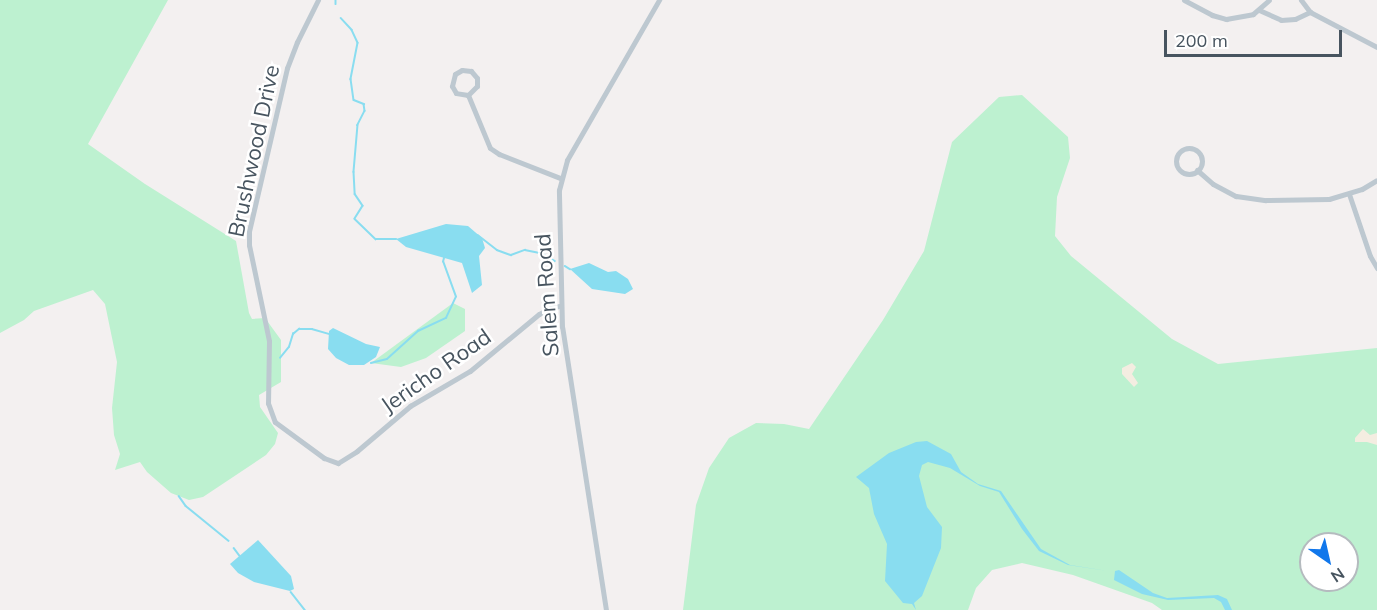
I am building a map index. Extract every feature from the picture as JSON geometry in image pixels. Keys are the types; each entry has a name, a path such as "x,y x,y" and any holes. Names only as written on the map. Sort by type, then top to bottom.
{"street":[{"name":"Brushwood Drive","path":"318,0 287,68 251,222 249,245 269,341 268,402 271,416 280,427 331,462"},
{"name":"Salem Road","path":"606,610 560,306 558,204 560,178 567,160 658,0"},
{"path":"1184,0 1212,15 1226,19 1247,16 1259,10 1269,0"},
{"path":"1301,0 1310,12 1377,47"},
{"path":"1259,10 1281,20 1295,19 1310,12"},
{"path":"462,70 471,71 477,78 475,90 468,95 460,95 452,86 455,74 462,70"},
{"path":"468,95 490,148 499,154 560,178"},
{"path":"1189,148 1199,153 1202,160 1197,170 1190,173 1180,170 1176,160 1181,151 1189,148"},
{"path":"1197,170 1213,184 1245,198 1315,200 1349,194 1377,180"},
{"path":"1349,194 1370,256 1377,267"},
{"name":"Jericho Road","path":"331,462 338,463 351,456 410,406 470,371 545,310 560,306"}],"green space":[{"path":"0,0 168,0 88,144 145,184 236,241 249,313 252,319 265,318 281,340 281,382 259,395 260,407 278,433 275,444 266,455 203,497 189,500 171,493 147,472 140,462 115,470 120,454 114,435 112,408 117,362 105,304 93,290 34,311 24,320 0,333"},
{"path":"1022,95 1068,137 1070,158 1057,197 1055,236 1071,256 1172,339 1218,364 1377,348 1377,610 1162,610 1152,603 1073,575 1022,563 992,570 976,588 968,610 683,610 696,505 709,468 729,438 756,423 784,424 809,429 883,320 924,251 952,142 999,97"},
{"path":"453,303 465,309 465,331 426,358 401,367 371,363"}],"sand":[{"path":"1132,363 1136,367 1132,374 1138,383 1134,387 1122,374 1122,368"},
{"path":"1363,429 1370,435 1377,433 1377,445 1355,442 1355,438"}],"water":[{"path":"446,224 468,226 482,238 485,248 479,256 482,285 472,293 462,263 406,247 396,239"},
{"path":"589,263 608,272 616,271 628,279 633,289 625,294 592,289 570,269"},
{"path":"333,328 366,344 380,347 376,357 364,365 349,365 336,358 328,349 329,331"},
{"path":"927,441 951,454 961,472 978,484 1001,491 1041,549 1070,565 1108,571 1068,565 1039,551 999,492 980,486 950,468 928,462 922,465 919,476 927,507 942,527 941,548 922,596 914,603 916,610 912,604 903,603 885,581 887,544 874,514 869,488 856,477 889,453 916,442"},
{"path":"258,540 291,576 294,589 290,591 254,582 238,573 230,564"},
{"path":"1119,570 1153,593 1167,598 1218,595 1227,599 1232,610 1225,610 1221,602 1214,598 1168,600 1142,594 1114,580 1115,571"}],"waterway":[{"path":"341,18 352,30 358,43 351,79 354,100 364,104 365,111 358,125 354,172 355,194 363,206 355,219 376,239 396,239"},
{"path":"478,235 497,250 511,255 525,250 541,253 555,261"},
{"path":"371,363 387,359 418,331 446,318 456,297 443,262 444,258"},
{"path":"565,266 570,269"},
{"path":"280,358 289,347 293,334 299,329 312,329 330,334"},
{"path":"179,496 186,506 229,541"},
{"path":"234,548 240,556"},
{"path":"291,592 305,610"}]}
